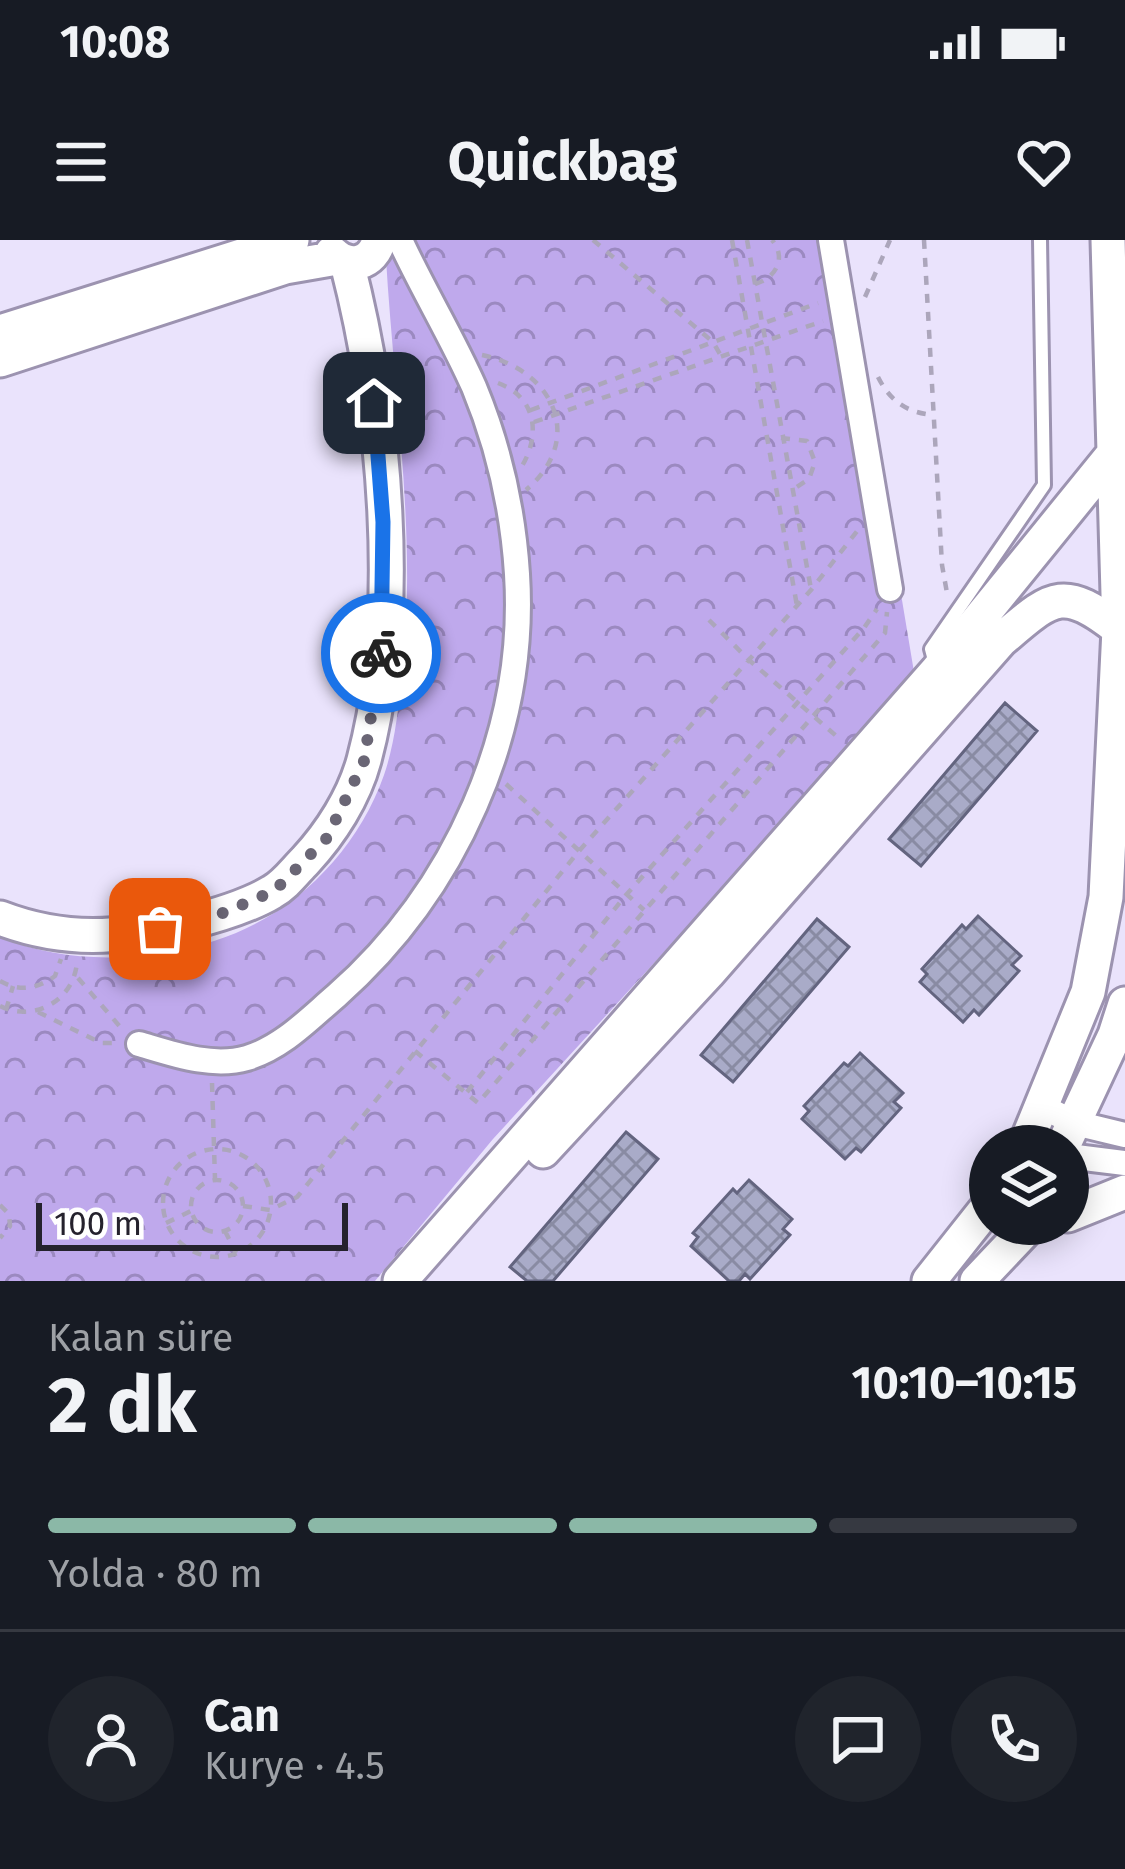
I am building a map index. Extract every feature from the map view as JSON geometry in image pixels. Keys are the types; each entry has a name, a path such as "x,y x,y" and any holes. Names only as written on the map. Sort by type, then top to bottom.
{"street":[{"path":"0,332 292,240"},
{"path":"140,1044 212,1060 248,1058 291,1035 368,968 409,923 460,838 488,768 514,661 518,616 504,490 470,381 400,240"},
{"path":"831,240 850,302 890,589"},
{"path":"1038,1125 1088,992 1106,897 1119,629 1108,240"},
{"path":"0,360 285,267 352,252 379,439 384,588 382,651 364,761 327,838 274,891 216,916 122,937 36,932 0,918"},
{"path":"400,1281 938,670 1115,452"},
{"path":"424,1281 708,973 1000,641 1046,602 1063,599 1092,607 1119,629"},
{"path":"1077,1125 1122,1031"},
{"path":"1043,1107 1057,1125"},
{"path":"1089,1139 1125,1135"},
{"path":"1089,1149 1125,1163"},
{"path":"1089,1207 1125,1192"},
{"path":"929,1281 969,1231"},
{"path":"977,1281 1013,1245"}],"lane":[{"path":"938,670 931,649 1044,485 1040,240"}],"path":[{"path":"592,240 713,342 721,356"},
{"path":"732,240 797,606"},
{"path":"747,240 811,590"},
{"path":"755,284 778,267 779,250 772,240"},
{"path":"534,422 751,346 850,302 890,240"},
{"path":"924,240 942,565 948,597 961,607"},
{"path":"531,410 762,324 850,302"},
{"path":"458,355 478,354 512,363 536,379 556,414 555,449 549,464 528,489 504,490"},
{"path":"874,370 895,401 919,414 934,415"},
{"path":"470,381 507,386 531,410 529,454 504,490"},
{"path":"782,437 807,441 814,462 809,479 792,490"},
{"path":"243,1205 270,1210 297,1197 579,851 811,590 876,506"},
{"path":"467,1092 626,895 864,628 890,589"},
{"path":"415,1052 478,1103 885,633 890,589"},
{"path":"709,620 859,755"},
{"path":"488,768 644,911"},
{"path":"70,937 76,976 112,1020 140,1044"},
{"path":"0,981 34,988 56,976 70,937"},
{"path":"13,986 3,1008 22,1014 38,1012 56,1002 76,976"},
{"path":"38,1012 101,1043 140,1044"},
{"path":"212,1060 215,1179"},
{"path":"196,1152 236,1152 257,1167 269,1189 270,1210 258,1238 236,1253 224,1257 198,1253 177,1239 166,1222 164,1191 176,1167 196,1152"},
{"path":"215,1179 238,1189 243,1205 236,1224 225,1231 200,1227 191,1211 194,1192 215,1179"},
{"path":"0,1204 9,1214 10,1226 0,1238"},
{"path":"166,1222 191,1211"},
{"path":"225,1231 236,1253"}],"green space":[{"path":"385,240 842,240 915,678 493,1139 375,1281 0,1281 0,937 52,952 107,957 188,948 243,930 295,898 339,855 384,775 402,677 407,568"}],"building":[{"path":"1005,703 1037,731 921,866 889,839"},
{"path":"978,916 1021,956 1012,965 1019,971 979,1015 974,1010 963,1022 920,982 927,974 922,969 962,925 966,929"},
{"path":"817,919 849,947 733,1082 701,1055"},
{"path":"860,1053 903,1093 894,1102 901,1108 861,1152 856,1148 845,1159 802,1119 809,1111 804,1106 844,1063 848,1066"},
{"path":"626,1132 658,1159 553,1281 527,1281 510,1267"},
{"path":"749,1180 792,1219 783,1229 790,1235 750,1279 745,1274 739,1281 729,1281 691,1246 698,1237 693,1233 733,1189 737,1193"}],"way so far":[{"path":"160,929 216,916 274,891 327,838 364,761 381,653"}],"route":[{"path":"374,403 383,522 381,653"}]}
